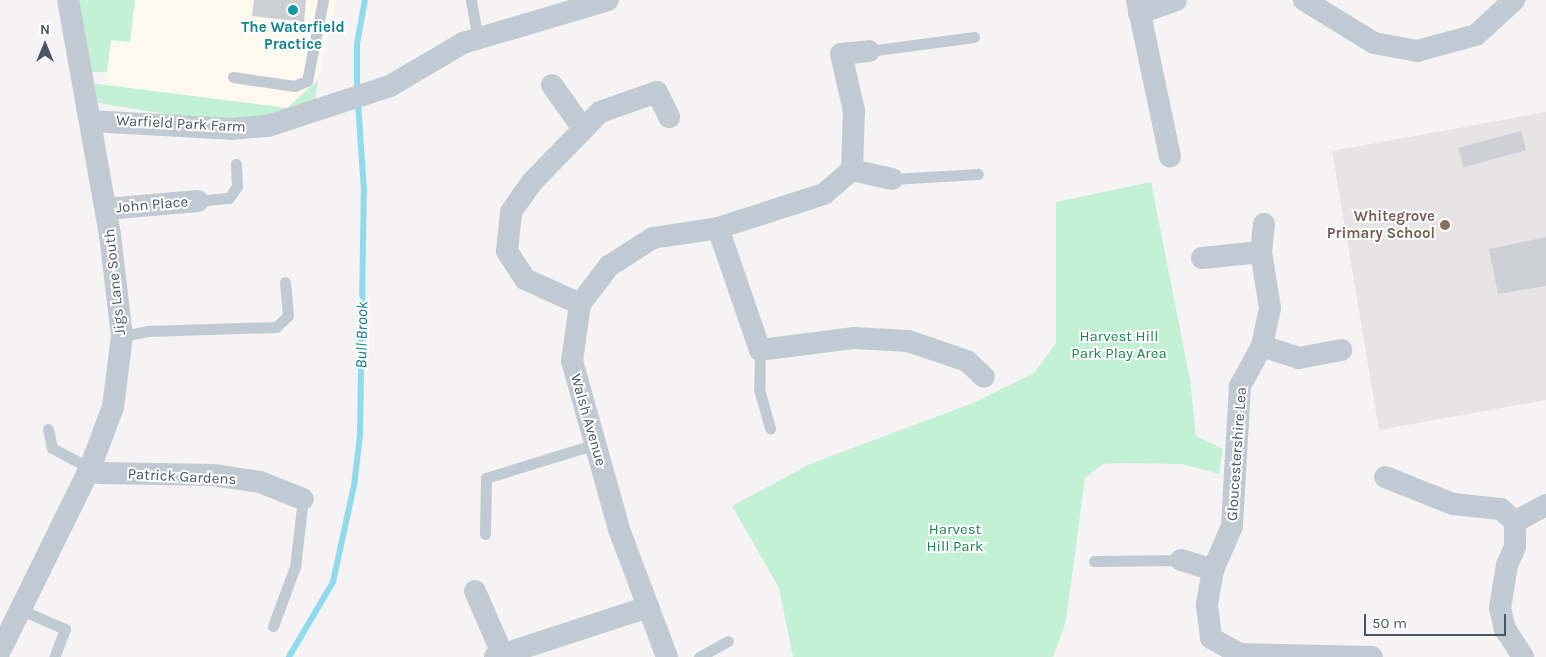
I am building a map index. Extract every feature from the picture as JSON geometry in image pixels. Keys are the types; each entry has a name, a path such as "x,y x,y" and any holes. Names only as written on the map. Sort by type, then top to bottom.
{"street":[{"name":"Jigs Lane South","path":"2,641 90,468 113,407 122,336 106,209 68,0"},
{"name":"Warfield Park Farm","path":"90,121 231,129 268,126 390,86 478,38 608,0"},
{"path":"1170,157 1138,6 1176,0"},
{"path":"1304,0 1374,43 1417,51 1476,35 1514,0"},
{"path":"869,51 841,54 854,111 852,170 892,179"},
{"path":"552,85 582,127"},
{"path":"580,304 525,279 507,251 511,212 582,127 600,112 657,92 669,118"},
{"name":"Walsh Avenue","path":"667,657 619,529 572,361 580,304 609,266 652,238 718,228 824,194 852,170"},
{"name":"John Place","path":"106,209 198,201"},
{"name":"Gloucestershire Lea","path":"1264,224 1261,252 1270,308 1262,346 1240,386 1232,526 1213,570 1207,605 1212,638 1240,654 1372,657"},
{"path":"718,228 760,350 854,338 908,341 967,361 984,377"},
{"path":"1202,258 1261,252"},
{"path":"1262,346 1299,358 1341,350"},
{"name":"Patrick Gardens","path":"90,468 100,473 213,475 260,482 303,499"},
{"path":"1385,477 1453,504 1501,509 1515,522 1515,547 1506,565 1500,608 1514,655"},
{"path":"1515,522 1546,505"},
{"path":"1181,560 1213,570"},
{"path":"475,591 498,654 648,607"}],"lane":[{"path":"233,77 294,86 307,81 324,0"},
{"path":"471,0 478,38"},
{"path":"869,51 974,37"},
{"path":"198,201 229,198 237,186 236,164"},
{"path":"892,179 978,174"},
{"path":"122,336 148,330 276,327 288,316 285,282"},
{"path":"760,350 759,389 770,428"},
{"path":"48,429 52,448 90,468"},
{"path":"484,534 486,478 596,444"},
{"path":"273,626 295,567 303,499"},
{"path":"1094,561 1181,560"},
{"path":"19,609 65,629 54,657"},
{"path":"699,657 728,641"}],"shaded area":[{"path":"135,0 337,0 318,80 287,108 106,85 111,40 130,42"},
{"name":"Whitegrove Primary School","path":"1546,112 1546,400 1379,430 1332,151"}],"green space":[{"path":"78,0 135,0 130,42 111,40 107,72 90,72"},
{"path":"318,80 315,101 268,123 196,119 99,103 90,83 287,108"},
{"name":"Harvest Hill Park","path":"1151,182 1190,380 1196,436 1223,449 1219,474 1182,464 1120,463 1103,464 1085,478 1066,621 1053,657 793,657 779,588 732,506 810,464 973,403 1034,373 1056,343 1056,202"}],"building":[{"path":"254,0 306,0 304,22 252,16"},
{"path":"1521,131 1526,150 1463,167 1458,148"},
{"path":"1546,237 1546,286 1498,294 1489,249"}],"waterway":[{"name":"Bull Brook","path":"357,93 357,44 365,0"},
{"name":"Bull Brook","path":"289,657 333,582 354,486 360,435 364,191 358,102"}],"place":[{"name":"The Waterfield Practice","path":"293,10"},
{"name":"Whitegrove Primary School","path":"1445,225"}],"park label":[{"name":"Harvest Hill Park Play Area","path":"1119,344"}]}
